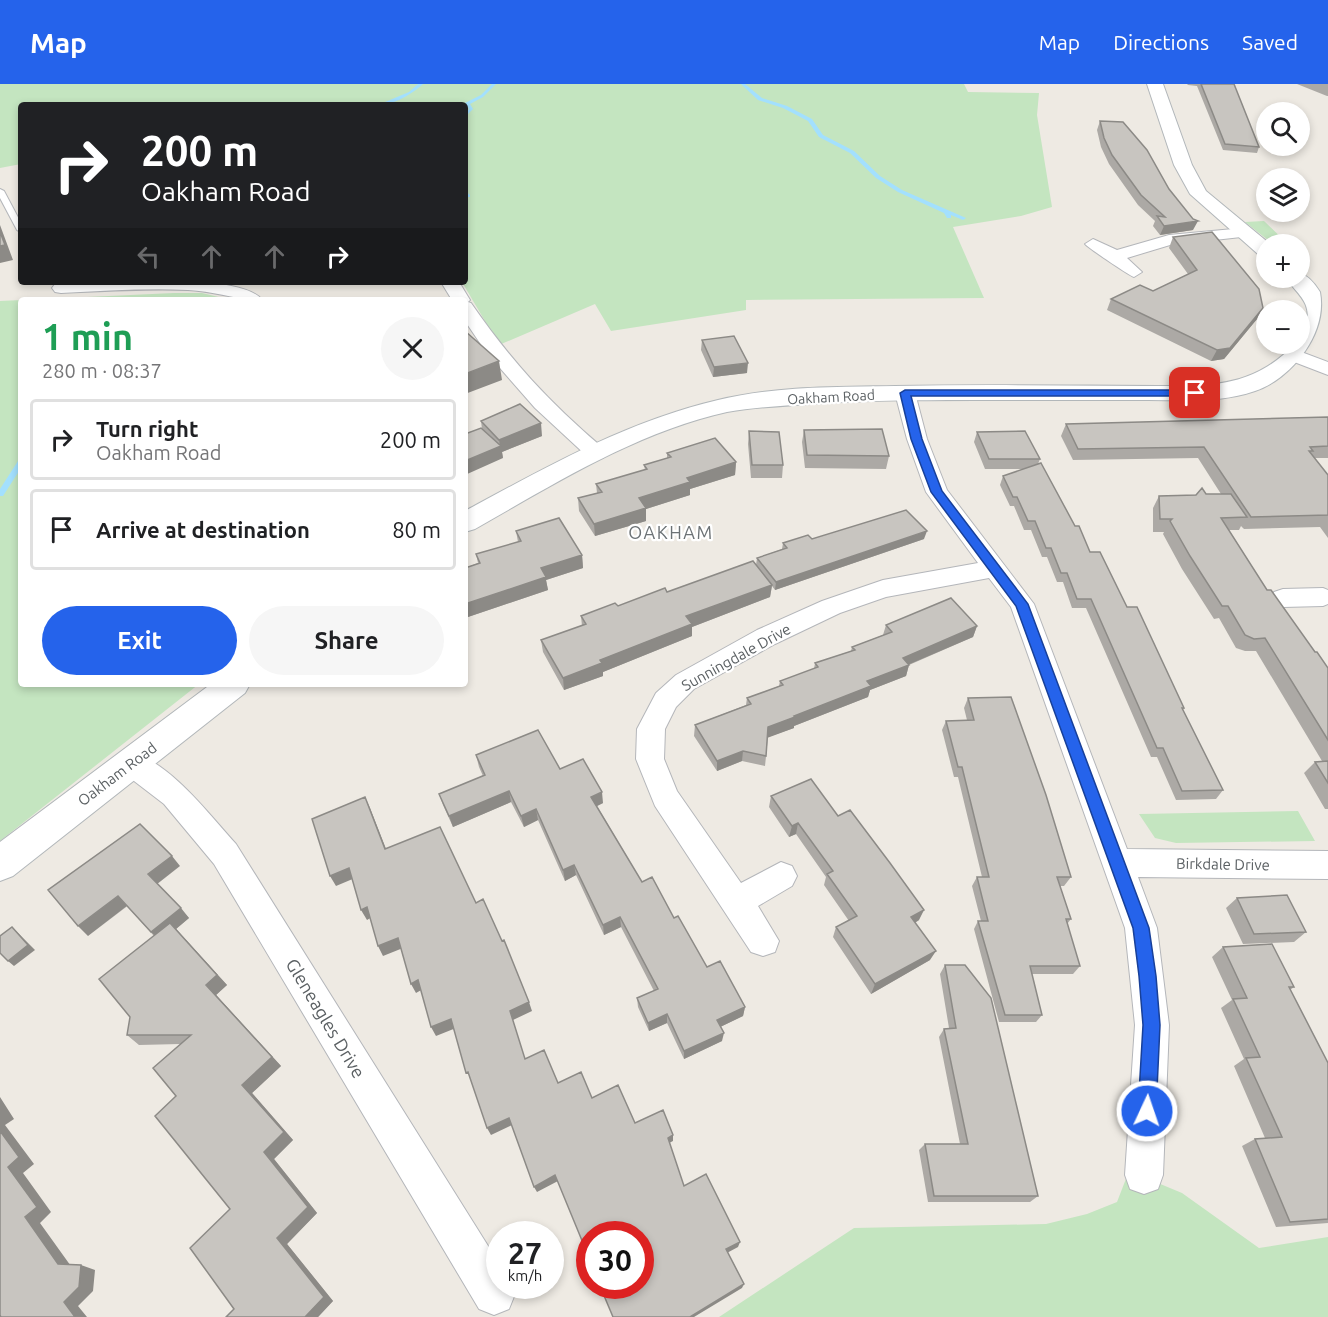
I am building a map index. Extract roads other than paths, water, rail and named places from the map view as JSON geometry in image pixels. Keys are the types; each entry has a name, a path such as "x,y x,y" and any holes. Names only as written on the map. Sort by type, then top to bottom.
{"street":[{"path":"1155,84 1183,165 1199,194 1256,243"},
{"path":"1115,256 1169,240 1244,233"},
{"path":"1093,244 1115,256 1134,272"},
{"path":"60,285 200,285 227,289 246,297"},
{"path":"227,289 245,285"},
{"name":"Oakham Road","path":"468,521 596,453 644,431 720,407 822,396 905,393 1182,393 1243,388 1259,381 1296,356 1304,347 1323,307 1306,288"},
{"path":"468,311 511,370 564,425 596,453"},
{"path":"1296,356 1328,369"},
{"path":"905,393 916,439 937,492 1022,604 1141,928 1152,1025 1144,1175"},
{"name":"Sunningdale Drive","path":"763,941 665,797 650,759 651,729 666,700 686,682 766,637 831,607 883,589 996,568"},
{"path":"1310,574 1326,601"},
{"path":"1283,598 1326,601"},
{"name":"Oakham Road","path":"0,864 230,687"},
{"name":"Gleneagles Drive","path":"131,763 174,795 225,854 486,1281"},
{"name":"Birkdale Drive","path":"1119,863 1328,865"},
{"path":"737,902 781,876"}],"lane":[{"path":"0,191 18,224"}],"waterway":[{"path":"388,102 410,93 421,84"},
{"path":"468,103 482,96 494,84"},
{"path":"743,84 760,99 785,107 810,120 821,136 852,152 878,177 900,191 946,212"},
{"path":"468,105 471,109 468,112"},
{"path":"946,212 963,218"},
{"path":"946,212 949,217"},
{"path":"0,494 18,467"}],"district":[{"name":"OAKHAM","path":"671,532"}]}
